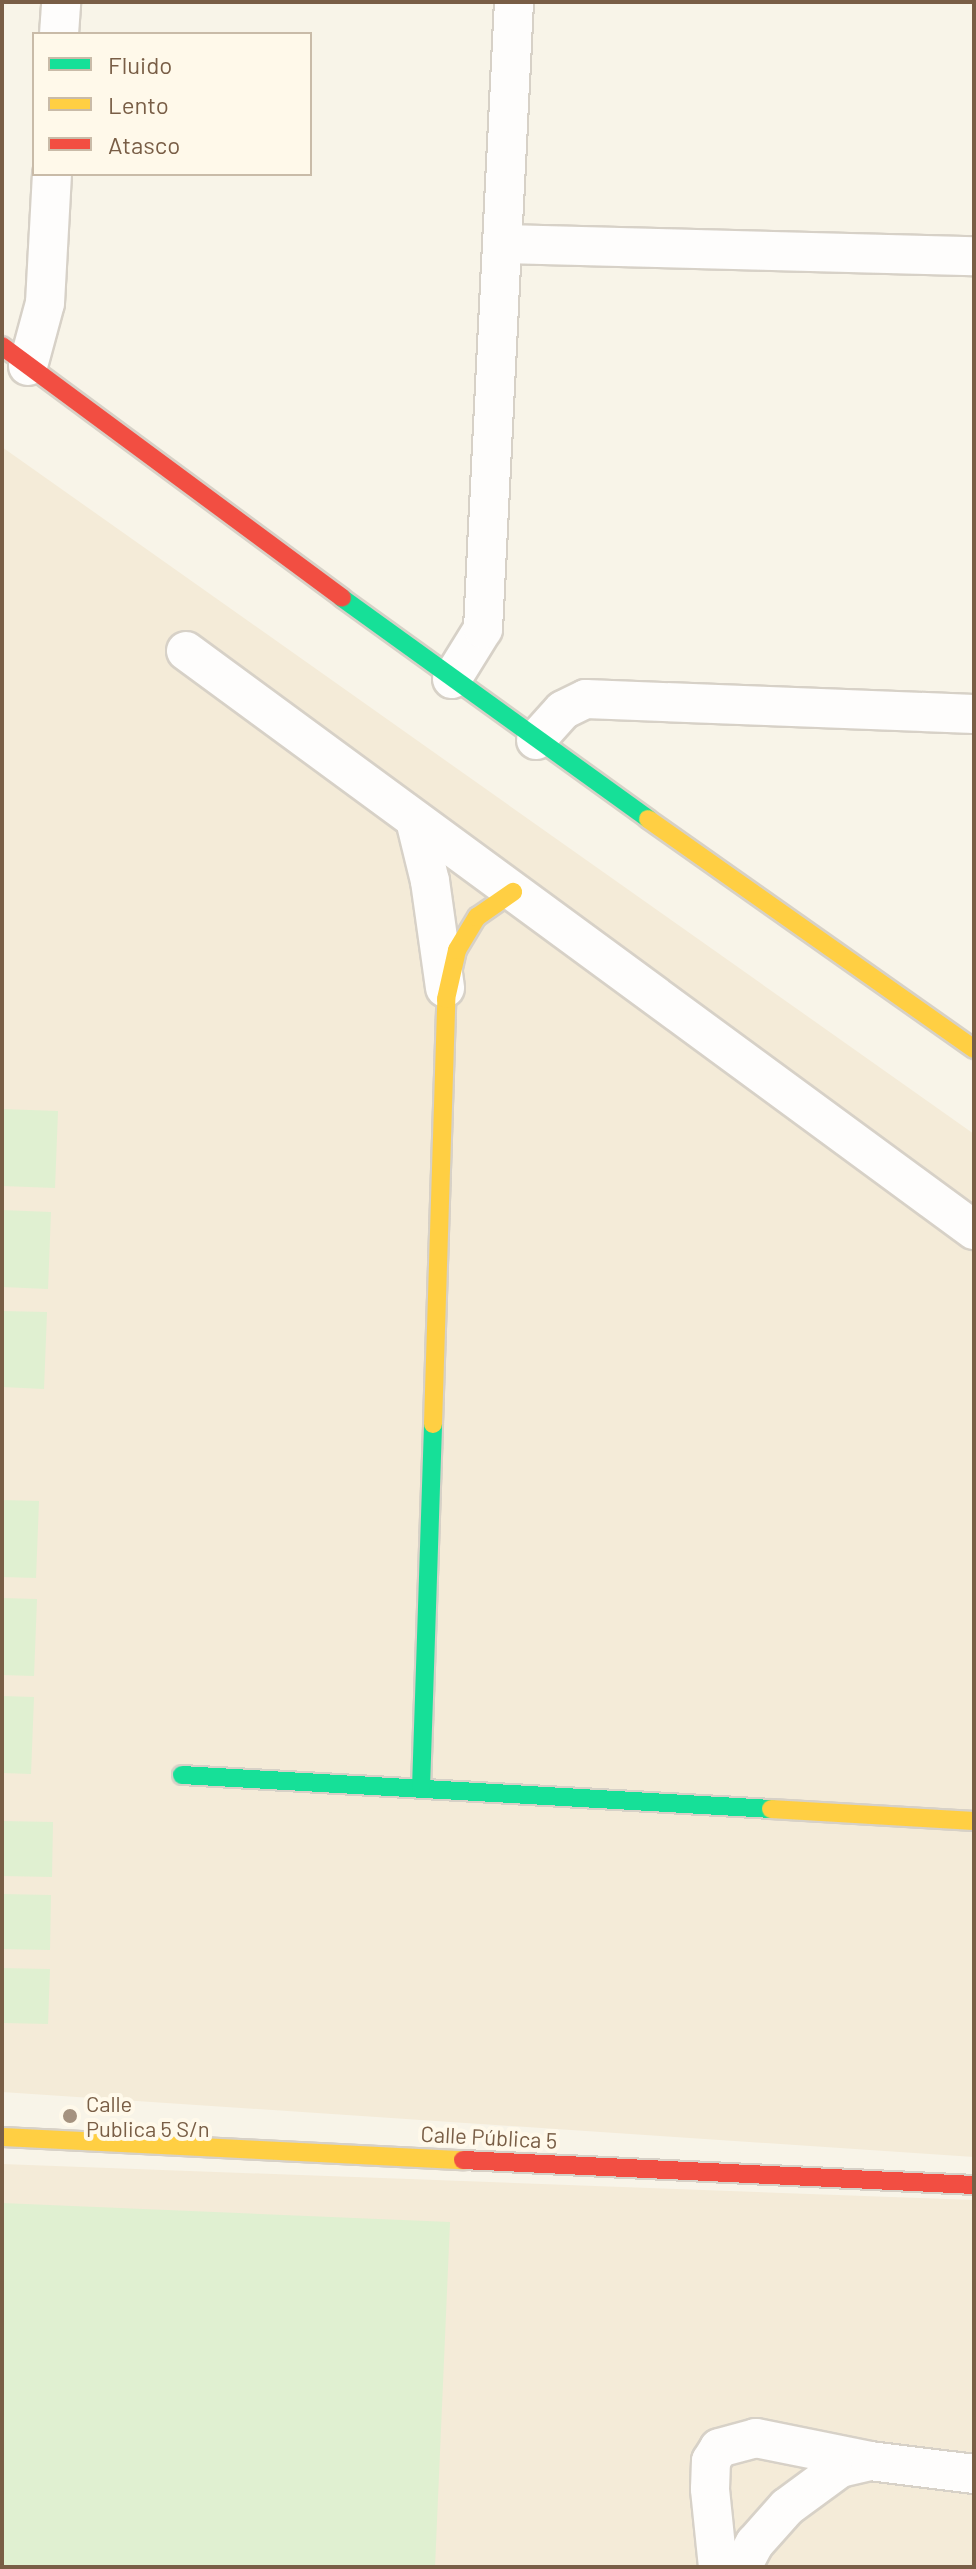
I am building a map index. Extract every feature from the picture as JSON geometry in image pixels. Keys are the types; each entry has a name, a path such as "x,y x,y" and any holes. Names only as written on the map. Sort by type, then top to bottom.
{"street":[{"path":"59,32 61,2"},
{"path":"452,679 483,629 514,2"},
{"path":"52,176 45,303 15,356 536,740 967,1038"},
{"path":"504,244 974,256"},
{"path":"186,651 974,1230"},
{"path":"536,740 563,710 586,699 974,714"},
{"path":"415,820 430,881 446,999 421,1788"},
{"path":"446,999 457,950 477,917 513,892"},
{"path":"182,1775 974,1821"},
{"name":"Calle Pública 5","path":"2,2137 974,2185"},
{"path":"718,2567 710,2489 711,2461 719,2448 756,2438 870,2461 974,2474"},
{"path":"742,2567 755,2543 787,2507 840,2468 870,2461"}],"shaded area":[{"path":"2,447 974,1134 974,2157 2,2092"},
{"path":"2,2164 974,2200 974,2567 2,2567"}],"green space":[{"path":"2,1109 58,1111 55,1188 2,1186"},
{"path":"2,1210 51,1212 48,1289 2,1287"},
{"path":"2,1311 47,1312 44,1389 2,1387"},
{"path":"2,1500 39,1501 36,1578 2,1577"},
{"path":"2,1598 37,1599 34,1676 2,1675"},
{"path":"2,1696 34,1697 31,1774 2,1773"},
{"path":"2,1821 53,1822 52,1877 2,1876"},
{"path":"2,1894 51,1895 50,1950 2,1949"},
{"path":"2,1968 50,1969 48,2024 2,2023"},
{"path":"2,2203 450,2222 435,2567 2,2567"}],"traffic: fast":[{"path":"342,598 648,819"},
{"path":"421,1788 433,1424"},
{"path":"182,1775 771,1809"}],"traffic: slow":[{"path":"648,819 974,1049"},
{"path":"433,1424 446,999 457,950 477,917 513,892"},
{"path":"771,1809 974,1821"},
{"path":"2,2137 463,2160"}],"traffic: jam":[{"path":"2,346 342,598"},
{"path":"463,2160 974,2185"}],"place":[{"name":"Calle Publica 5 S/n","path":"70,2116"}]}
